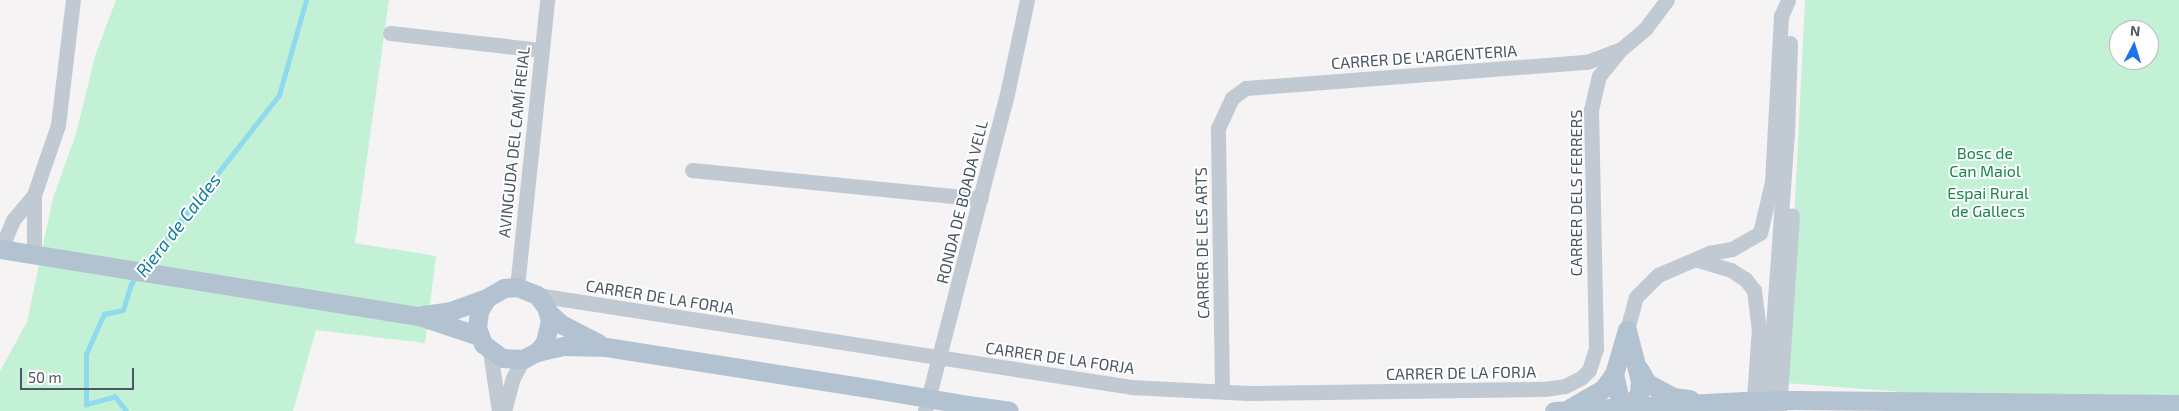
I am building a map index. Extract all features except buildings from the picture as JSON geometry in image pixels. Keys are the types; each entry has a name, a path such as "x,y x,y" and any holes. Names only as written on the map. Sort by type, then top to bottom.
{"main road":[{"path":"4,250 419,316 479,336"},
{"path":"419,316 451,311 487,298 504,288 516,287 537,295 548,312 561,324 606,347"},
{"path":"487,298 476,320 479,336 490,351 502,358 530,355 564,346 606,347 1009,411"},
{"path":"530,355 549,332 548,312"},
{"path":"1627,330 1639,369 1647,383 1673,397 1749,406 1796,400 1963,404 2005,407 2179,404"},
{"path":"1565,410 1602,389 1614,374 1627,330"},
{"path":"1629,410 1639,394 1639,369"},
{"path":"1614,374 1620,400 1629,410"},
{"path":"1554,411 1629,410 1714,402"},
{"path":"1963,404 1983,411"}],"street":[{"path":"34,255 34,195 58,125 73,0"},
{"name":"AVINGUDA DEL CAMÍ REIAL","path":"516,287 547,0"},
{"name":"RONDA DE BOADA VELL","path":"926,411 941,360 981,199 1027,0"},
{"name":"CARRER DELS FERRERS","path":"1581,378 1588,370 1596,348 1591,110 1599,76 1620,50 1645,29 1667,0"},
{"path":"1767,411 1787,135 1790,0"},
{"path":"1627,330 1631,309 1645,285 1672,267 1698,260 1709,253 1739,246 1760,233 1772,182 1782,16 1790,0"},
{"path":"390,33 541,50"},
{"name":"CARRER DE L'ARGENTERIA","path":"1232,98 1246,88 1587,62 1620,50"},
{"name":"CARRER DE LES ARTS","path":"1222,391 1218,128 1232,98"},
{"path":"1780,411 1793,193 1787,135"},
{"path":"692,170 981,199"},
{"path":"4,250 7,222 34,195"},
{"path":"1698,260 1731,270 1745,279 1754,290 1759,328 1749,406"},
{"name":"CARRER DE LA FORJA","path":"537,295 941,360 1131,387 1222,391 1544,389 1581,378"},
{"path":"490,351 499,411"},
{"path":"504,411 513,378 530,355"}],"green space":[{"path":"116,0 389,0 355,243 436,256 425,343 316,330 293,411 0,411 0,371 27,322 53,198 76,134 95,56"},
{"name":"Espai Rural de Gallecs","path":"1805,0 2179,0 2179,396 1915,393 1786,383"}],"waterway":[{"name":"Riera de Caldes","path":"145,266 279,95 306,0"},
{"name":"Riera de Caldes","path":"126,411 115,397 86,405 86,354 104,314 123,310 131,284 137,276"}],"park label":[{"name":"Bosc de Can Maiol","path":"1985,162"}]}
